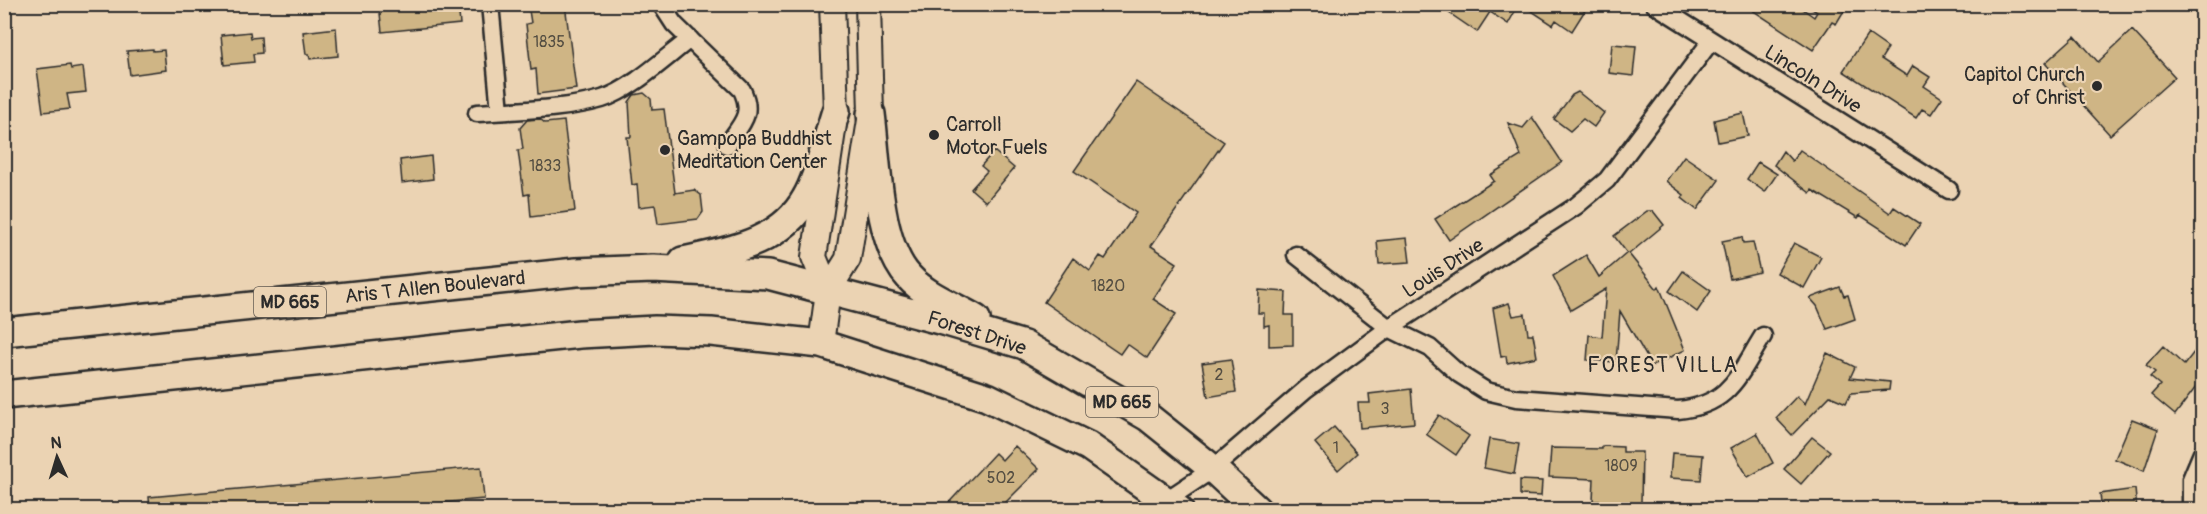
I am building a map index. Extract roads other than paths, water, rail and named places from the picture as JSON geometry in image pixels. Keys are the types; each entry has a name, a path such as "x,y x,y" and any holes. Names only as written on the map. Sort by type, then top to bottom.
{"main road":[{"path":"828,291 814,257 836,111 832,4"},
{"path":"868,4 871,114 885,228 895,257 909,278 927,291 1024,345"},
{"path":"653,269 737,249 759,240 794,216 807,197 836,111"},
{"path":"821,344 828,291 848,259 871,114"},
{"name":"Aris T Allen Boulevard","path":"4,332 576,272 653,269 768,275 828,291"},
{"name":"Forest Drive","path":"828,291 1024,345 1148,417 1213,468 1257,510"},
{"name":"MD 665","path":"4,395 580,334 655,330 700,331 821,344 987,397 1088,446 1174,505"}],"street":[{"path":"490,4 500,111"},
{"path":"661,4 674,24 742,90 749,103 747,116 727,145"},
{"name":"Lincoln Drive","path":"1654,4 1950,190"},
{"path":"477,113 603,99 635,81 690,39"},
{"name":"Louis Drive","path":"1174,505 1213,468 1306,388 1389,328 1576,206 1607,180 1711,41"},
{"path":"1296,255 1389,328 1430,348 1459,374 1486,391 1516,398 1678,410 1699,408 1729,391 1763,336"},
{"path":"2191,510 2191,478 2202,453"}],"place":[{"name":"Capitol Church of Christ","path":"2097,86"},
{"name":"Carroll Motor Fuels","path":"934,135"},
{"name":"Gampopa Buddhist Meditation Center","path":"665,150"}],"district":[{"name":"FOREST VILLA","path":"1663,365"}]}
